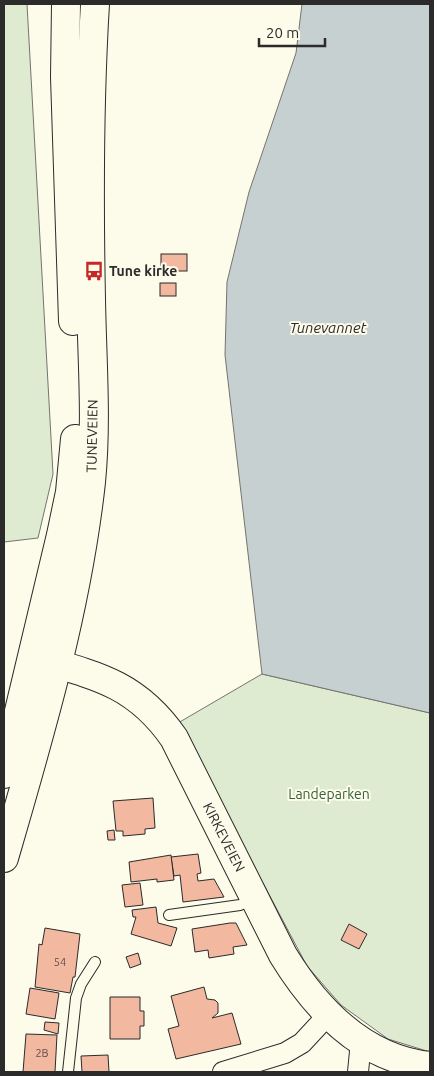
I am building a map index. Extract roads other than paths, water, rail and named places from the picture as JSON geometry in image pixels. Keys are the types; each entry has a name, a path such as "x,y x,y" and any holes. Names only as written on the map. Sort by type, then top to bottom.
{"main road":[{"name":"TUNEVEIEN","path":"4,774 70,492 76,428 68,196 66,4"},
{"name":"TUNEVEIEN","path":"4,858 58,665 80,556 91,481 93,446 89,149 95,4"},
{"name":"KIRKEVEIEN","path":"31,657 100,676 140,699 163,722 174,738 283,955 302,986 328,1015 361,1041 385,1055 430,1066"}],"street":[{"path":"222,1072 285,1053 302,1043 328,1015"},
{"path":"358,1072 361,1041"}],"lane":[{"path":"169,915 240,905 254,899"},
{"path":"68,1072 76,998 81,984 95,962"}],"water":[{"name":"Tunevannet","path":"302,4 430,4 430,713 262,674 225,355 227,282 249,192 296,53"}],"place":[{"name":"Tune kirke","path":"94,271"}],"park label":[{"name":"Landeparken","path":"329,794"}]}
